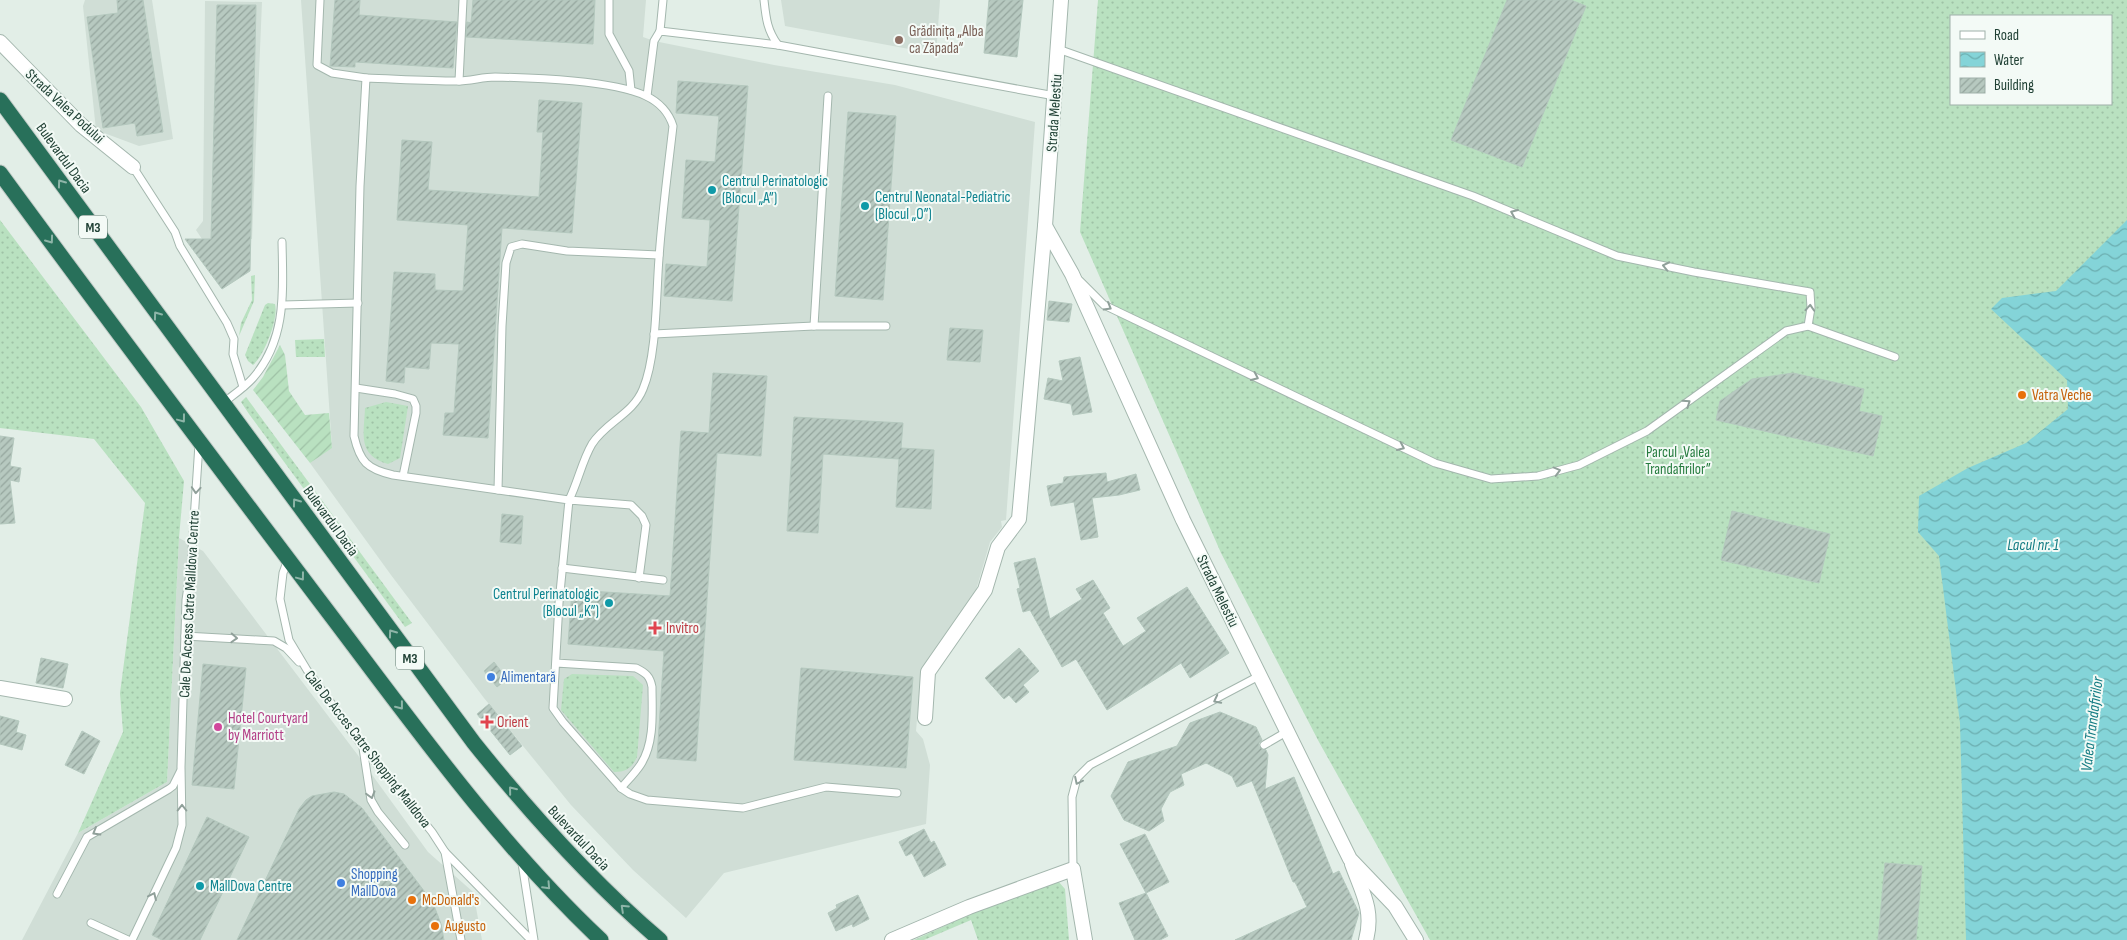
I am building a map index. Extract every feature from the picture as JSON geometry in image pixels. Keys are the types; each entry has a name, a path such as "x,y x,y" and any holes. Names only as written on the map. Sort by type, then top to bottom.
{"highway":[{"name":"Bulevardul Dacia","path":"0,100 442,701 515,793 554,838 592,878 660,940"},
{"name":"M3","path":"0,173 153,380 443,762 522,860 562,903 601,940"}],"street":[{"name":"Strada Melestiu","path":"925,718 928,672 984,590 998,547 1019,519 1045,226 1061,0"},
{"name":"Strada Valea Podului","path":"0,42 81,125 133,167"},
{"name":"Strada Melestiu","path":"1045,226 1072,274 1183,520 1350,859 1395,906 1416,940"},
{"path":"0,688 64,699"},
{"path":"1350,859 1370,914 1366,940"},
{"path":"892,940 969,907 1073,869 1086,940"}],"lane":[{"path":"320,0 317,65 332,73 366,78 459,81 494,77 584,82 631,90 647,96 665,110 670,117 673,126 659,255 654,334 644,386 640,398 630,410 601,432 592,445 577,485 569,500 552,701 553,708 563,722 621,788 630,794 647,800 743,808 826,787 897,793"},
{"path":"459,81 463,0"},
{"path":"609,0 608,34 629,71 631,90"},
{"path":"647,96 654,41 660,31 663,0"},
{"path":"764,0 767,25 778,45"},
{"path":"660,31 778,45 1055,96"},
{"path":"1058,49 1473,196 1617,256 1694,272 1810,292 1811,308 1808,326"},
{"path":"366,78 360,186 354,436 358,453 369,467 377,471 403,476 569,500 631,505 637,509 646,525 639,578"},
{"path":"814,326 828,96"},
{"path":"133,167 175,232 180,246 227,323 234,339 233,354 243,387"},
{"path":"223,403 258,372 276,340 283,305 282,242"},
{"path":"498,490 502,326 506,263 511,247 522,244 567,251 659,255"},
{"path":"1072,274 1104,305 1435,463 1491,479 1538,476 1579,465 1647,431 1786,331 1808,326 1895,357"},
{"path":"283,305 358,303"},
{"path":"654,334 814,326 886,326"},
{"path":"356,388 413,399 416,413 403,476"},
{"name":"Cale De Access Catre Malldova Centre","path":"132,940 181,835 185,636 199,441"},
{"name":"Cale De Acces Catre Shopping Malldova","path":"288,559 283,573 280,599 283,621 289,640 307,670 363,747 432,832 445,852 462,940"},
{"path":"562,568 663,580"},
{"path":"185,636 274,641 286,648 307,670"},
{"path":"556,663 636,668 647,674 650,679 652,686 650,737 647,753 641,765 621,788"},
{"path":"1073,869 1072,797 1078,778 1090,766 1260,676"},
{"path":"1264,745 1288,731"},
{"path":"363,747 371,800 378,812 405,845"},
{"path":"57,894 87,837 169,789 176,781 181,767"},
{"path":"445,852 532,940"},
{"path":"522,860 532,940"},
{"path":"91,923 128,940"}],"shaded area":[{"path":"85,0 152,0 173,139 139,146 96,130 83,6"},
{"path":"301,0 646,0 643,37 654,41 774,65 895,85 1035,122 1006,520 1001,521 1002,527 990,542 976,590 921,673 916,731 923,739 930,765 926,824 724,873 686,918 633,870 571,805 484,698 391,575 310,463 332,447"},
{"name":"Grădinița „Alba ca Zăpada“","path":"781,0 940,0 936,54 785,26"},
{"path":"205,1 262,2 252,239 202,239 196,230 203,221"},
{"path":"179,538 203,551 357,754 428,852 481,899 475,902 482,940 22,940 78,833 167,782"}],"green space":[{"name":"Parcul „Valea Trandafirilor”","path":"1098,0 2127,0 2127,940 1430,940 1319,742 1221,553 1080,232"},
{"path":"0,220 141,407 184,481 179,538 167,782 78,833 123,732 120,693 145,503 94,439 0,428"},
{"path":"255,275 254,301 239,336 241,323 252,300 251,276"},
{"path":"268,303 275,304 276,310 273,327 262,354 253,365 245,355 265,305"},
{"path":"324,339 325,357 296,357 295,340"},
{"path":"280,345 285,355 289,391 305,415 329,413 332,448 310,463 253,390 263,377"},
{"path":"246,397 412,623 405,627 249,414 241,402"},
{"path":"386,402 408,406 400,458 388,464 371,455 364,442 365,408"},
{"path":"572,674 633,676 643,685 637,757 628,769 614,772 561,710 564,679"},
{"path":"1058,881 1065,889 1069,940 978,940 971,920 924,940 914,940 973,913 977,909"}],"water":[{"name":"Lacul nr. 1","path":"2127,220 2127,940 1966,940 1960,723 1939,556 1918,532 1919,496 1968,468 2026,443 2068,409 2067,380 1991,309 2002,298 2056,291"}],"building":[{"path":"117,0 143,0 163,132 137,136 135,123 103,128 87,17 118,13"},
{"path":"335,0 360,0 359,15 457,22 453,68 355,62 355,67 330,66"},
{"path":"473,0 595,0 593,44 466,37 467,22 471,23"},
{"path":"989,0 1023,0 1017,57 984,53"},
{"path":"1507,0 1571,0 1586,6 1522,167 1451,140"},
{"path":"217,5 256,5 250,271 222,289 185,239 211,239"},
{"name":"Centrul Perinatologic (Blocul „A”)","path":"678,81 748,86 732,301 664,296 666,264 707,267 710,220 682,218 686,160 715,162 719,116 676,113"},
{"path":"539,100 582,103 572,233 502,228 488,438 443,435 445,413 454,413 459,344 431,343 429,369 405,367 404,383 386,381 394,272 435,274 435,290 463,291 468,225 397,220 402,140 432,142 428,190 539,197 543,132 537,132"},
{"name":"Centrul Neonatal-Pediatric (Blocul „O”)","path":"848,112 896,116 883,300 835,296"},
{"path":"1049,301 1072,304 1069,322 1047,320"},
{"path":"950,328 983,330 980,362 947,360"},
{"path":"1080,357 1092,412 1073,415 1071,404 1044,399 1048,378 1063,381 1059,361"},
{"name":"Centrul Perinatologic (Blocul „K”)","path":"713,373 767,376 761,456 717,453 696,761 657,758 664,651 568,644 572,590 670,596 681,431 709,433"},
{"path":"1793,373 1864,389 1859,411 1882,416 1873,456 1716,420 1720,401 1752,379"},
{"path":"794,417 903,423 901,448 934,450 931,509 896,507 899,459 823,454 818,533 787,531"},
{"path":"0,436 14,438 10,466 21,468 19,482 10,480 15,523 0,524"},
{"path":"1106,473 1107,482 1136,474 1140,490 1092,498 1098,537 1081,540 1074,502 1051,506 1047,486 1063,483 1064,477"},
{"path":"1732,511 1830,534 1819,583 1721,560"},
{"path":"502,514 523,516 521,544 500,542"},
{"path":"1035,558 1050,619 1082,599 1076,589 1093,580 1110,608 1103,613 1123,646 1146,631 1137,618 1187,587 1229,653 1190,678 1181,663 1107,710 1076,659 1062,667 1030,610 1023,612 1017,589 1020,588 1014,563"},
{"path":"1019,648 1039,671 1023,685 1029,692 1016,703 1009,695 1004,699 985,678"},
{"path":"41,658 68,664 63,688 36,683"},
{"path":"494,662 507,679 497,687 484,671"},
{"name":"Hotel Courtyard by Marriott","path":"203,664 246,668 234,789 192,785"},
{"path":"801,668 913,677 906,768 794,760"},
{"path":"489,704 522,746 510,755 477,714"},
{"path":"1220,712 1256,727 1262,740 1259,743 1259,747 1266,750 1268,755 1265,789 1294,777 1333,874 1339,871 1359,913 1351,940 1235,940 1307,907 1295,882 1293,882 1252,781 1237,787 1232,776 1206,763 1181,774 1184,785 1170,792 1161,809 1164,821 1149,831 1124,820 1111,796 1128,762 1177,746 1190,723"},
{"path":"0,716 19,721 16,732 26,735 22,750 0,744"},
{"path":"82,731 100,741 84,774 65,765"},
{"name":"Shopping MallDova","path":"334,792 344,794 362,808 433,903 441,924 444,940 237,940 299,809 312,796"},
{"name":"MallDova Centre","path":"207,817 249,837 200,940 162,940 152,935"},
{"path":"924,829 931,843 934,841 946,865 924,877 912,853 906,856 899,842"},
{"path":"1145,834 1169,882 1146,893 1120,844"},
{"path":"1885,863 1922,866 1916,940 1878,940"},
{"path":"1146,893 1168,936 1160,940 1135,940 1119,903"},
{"path":"858,895 869,919 853,927 852,924 836,931 828,913 837,908 836,905"}],"place":[{"name":"Grădinița „Alba ca Zăpada“","path":"899,40"},
{"name":"Centrul Perinatologic (Blocul „A”)","path":"712,190"},
{"name":"Centrul Neonatal-Pediatric (Blocul „O”)","path":"865,206"},
{"name":"Vatra Veche","path":"2022,395"},
{"name":"Centrul Perinatologic (Blocul „K”)","path":"609,603"},
{"name":"Invitro","path":"655,628"},
{"name":"Alimentară","path":"491,677"},
{"name":"Orient","path":"487,722"},
{"name":"Hotel Courtyard by Marriott","path":"218,727"},
{"name":"Shopping MallDova","path":"341,883"},
{"name":"MallDova Centre","path":"200,886"},
{"name":"McDonald's","path":"412,900"},
{"name":"Augusto","path":"435,926"}],"water label":[{"name":"Valea Trandafirilor","path":"2091,724"}]}
